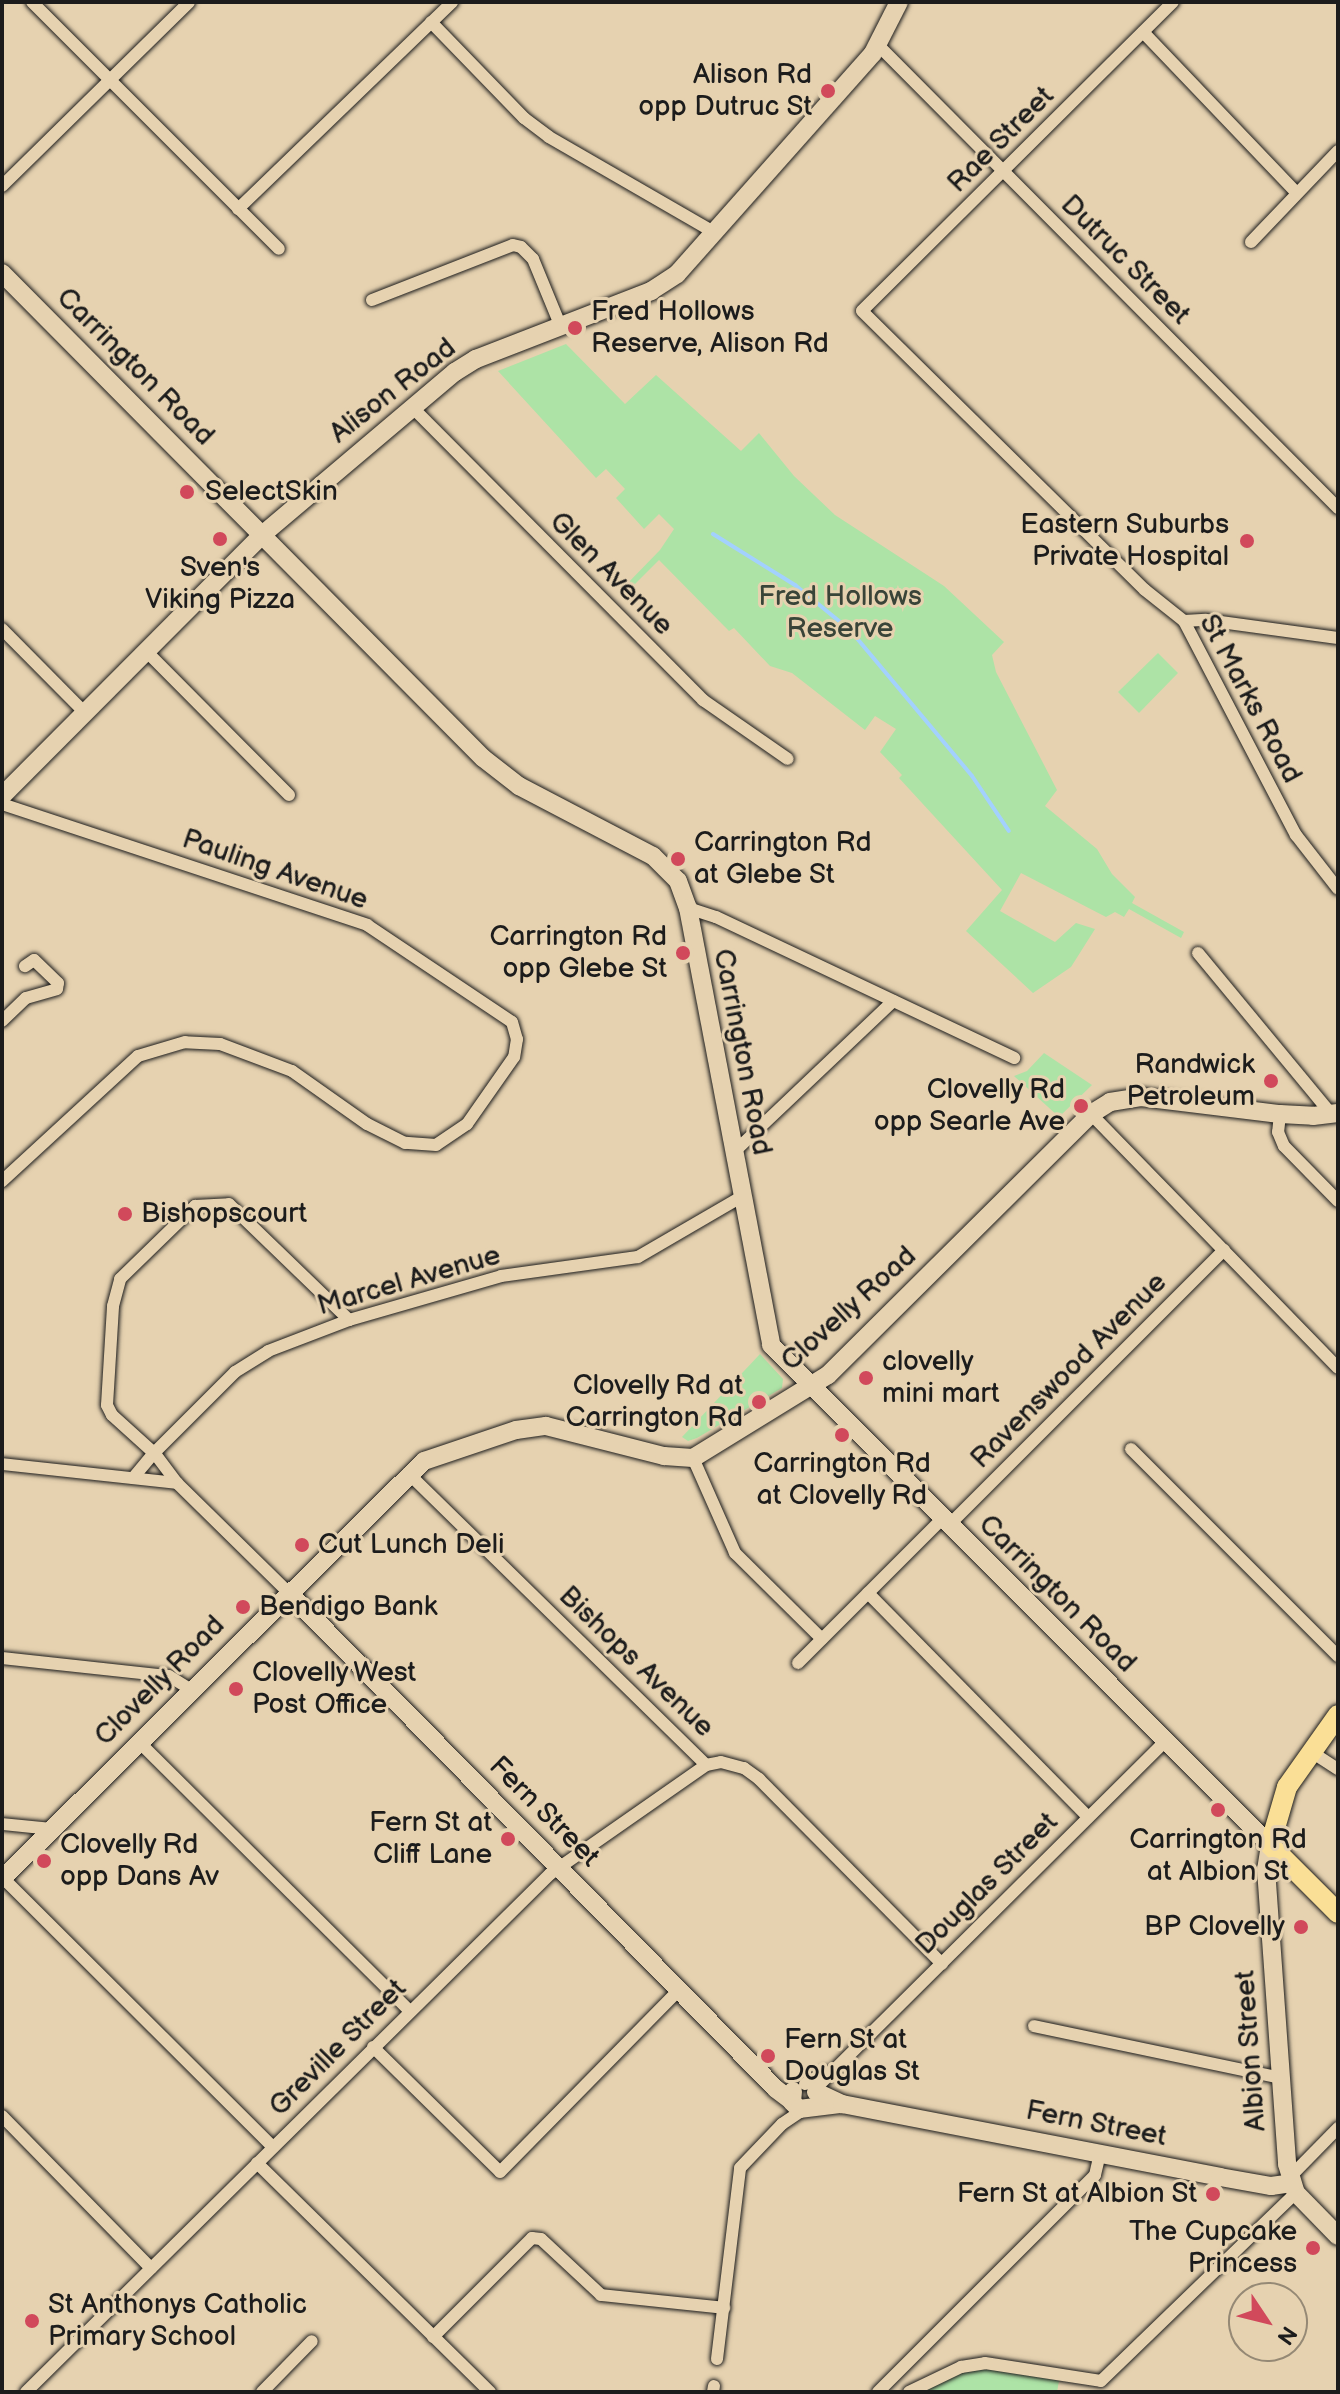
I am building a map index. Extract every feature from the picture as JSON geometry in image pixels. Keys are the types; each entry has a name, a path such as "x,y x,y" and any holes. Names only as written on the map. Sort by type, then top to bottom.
{"main road":[{"path":"1270,1845 1287,1787 1338,1715"},
{"name":"Carrington Road","path":"1270,1845 1338,1913"}],"street":[{"path":"32,2 279,249"},
{"path":"2,186 189,2"},
{"path":"238,209 452,2"},
{"name":"Alison Road","path":"2,796 262,535 476,359 664,283 715,233 878,45 899,2"},
{"name":"Rae Street","path":"862,311 1173,2"},
{"path":"431,22 524,118 549,137 715,233"},
{"path":"1143,32 1296,192"},
{"name":"Dutruc Street","path":"878,45 1338,508"},
{"path":"1251,242 1338,151"},
{"path":"372,300 513,245 521,247 533,259 561,327"},
{"name":"Carrington Road","path":"2,273 483,758 519,786 663,863 678,881 688,908 771,1345 1270,1845"},
{"name":"St Marks Road","path":"862,311 1125,571 1184,621 1296,835 1338,889"},
{"name":"Glen Avenue","path":"413,408 703,700 788,759"},
{"path":"1184,621 1206,620 1338,638"},
{"path":"2,629 85,713"},
{"path":"146,651 289,795"},
{"name":"Pauling Avenue","path":"2,804 367,925 512,1022 517,1039 509,1066 467,1124 436,1145 405,1143 367,1124 292,1071 220,1044 185,1042 138,1056 2,1181"},
{"path":"688,908 716,917 1014,1058"},
{"path":"1198,953 1334,1114"},
{"path":"2,1021 26,998 57,989 58,983 34,960 25,966"},
{"path":"733,1153 893,1001"},
{"name":"Clovelly Road","path":"3,1878 408,1473 424,1461 516,1430 546,1426 664,1456 693,1458 810,1387 838,1366 1091,1114 1110,1102 1128,1097 1280,1114 1334,1114"},
{"path":"1091,1114 1338,1368"},
{"path":"1280,1114 1277,1128 1284,1146 1338,1201"},
{"name":"Marcel Avenue","path":"133,1478 235,1372 268,1351 349,1320 501,1276 638,1257 741,1197"},
{"path":"289,1593 177,1483 154,1453 112,1415 107,1405 113,1306 120,1279 195,1206 229,1204 349,1320"},
{"name":"Ravenswood Avenue","path":"798,1663 1224,1250"},
{"path":"1131,1449 1338,1656"},
{"path":"693,1458 735,1553 822,1639"},
{"path":"2,1464 177,1483"},
{"name":"Bishops Avenue","path":"408,1473 706,1765 721,1762 744,1768 759,1779 942,1964"},
{"name":"Fern Street","path":"289,1593 759,2070 803,2097 1261,2185 1293,2184"},
{"path":"868,1593 1088,1817"},
{"path":"2,1658 169,1676 191,1690"},
{"name":"Douglas Street","path":"803,2097 844,2061 1165,1741"},
{"path":"139,1742 410,2011"},
{"path":"1310,1751 1338,1769"},
{"name":"Greville Street","path":"26,2392 373,2047 560,1867 706,1765"},
{"path":"2,1824 51,1829"},
{"name":"Albion Street","path":"1270,1845 1268,1894 1281,2078 1293,2184"},
{"path":"3,1878 273,2147"},
{"path":"1268,1894 1283,1881 1309,1883"},
{"path":"373,2047 500,2172 680,1989"},
{"path":"1034,2026 1281,2078"},
{"path":"717,2359 740,2168 803,2097"},
{"path":"2,2116 151,2268"},
{"path":"909,2392 961,2367 985,2363 1101,2381 1293,2184 1338,2128"},
{"path":"878,2392 1095,2175 1100,2154"},
{"path":"257,2163 490,2392"},
{"path":"1293,2184 1338,2236"},
{"path":"433,2337 532,2238 538,2238 601,2295 724,2308"},
{"path":"262,2392 312,2341"}],"green space":[{"name":"Fred Hollows Reserve","path":"566,344 625,404 656,375 741,451 759,433 794,476 835,515 944,586 1004,642 992,655 996,672 1057,790 1045,806 1097,849 1112,874 1135,897 1132,903 1184,932 1181,938 1129,909 1124,917 1115,912 1106,917 1021,873 1000,911 1055,942 1076,923 1095,929 1071,967 1033,993 966,931 1002,890 899,778 902,775 880,752 896,729 875,716 865,730 792,673 770,666 734,628 729,631 659,560 627,592 623,588 660,550 674,529 659,514 644,529 616,498 625,489 606,469 596,478 498,371"},
{"path":"1158,653 1178,673 1139,713 1118,692"},
{"path":"1044,1053 1092,1085 1059,1117 1014,1076 1027,1071"},
{"path":"760,1354 783,1379 782,1388 697,1438 688,1441 682,1437"},
{"path":"978,2369 1008,2370 1059,2381 1057,2392 922,2392 961,2373"}],"waterway":[{"path":"713,534 795,585 850,630 972,776 1009,831"}],"place":[{"name":"Alison Rd opp Dutruc St","path":"828,91"},
{"name":"Fred Hollows Reserve, Alison Rd","path":"575,328"},
{"name":"SelectSkin","path":"187,492"},
{"name":"Sven's Viking Pizza","path":"220,539"},
{"name":"Eastern Suburbs Private Hospital","path":"1247,541"},
{"name":"Carrington Rd at Glebe St","path":"678,859"},
{"name":"Carrington Rd opp Glebe St","path":"683,953"},
{"name":"Randwick Petroleum","path":"1271,1081"},
{"name":"Clovelly Rd opp Searle Ave","path":"1081,1106"},
{"name":"Bishopscourt","path":"125,1214"},
{"name":"clovelly mini mart","path":"866,1378"},
{"name":"Clovelly Rd at Carrington Rd","path":"759,1402"},
{"name":"Carrington Rd at Clovelly Rd","path":"842,1435"},
{"name":"Cut Lunch Deli","path":"302,1545"},
{"name":"Bendigo Bank","path":"243,1607"},
{"name":"Clovelly West Post Office","path":"236,1689"},
{"name":"Carrington Rd at Albion St","path":"1218,1810"},
{"name":"Fern St at Cliff Lane","path":"508,1839"},
{"name":"Clovelly Rd opp Dans Av","path":"44,1861"},
{"name":"BP Clovelly","path":"1301,1927"},
{"name":"Fern St at Douglas St","path":"768,2056"},
{"name":"Fern St at Albion St","path":"1213,2194"},
{"name":"The Cupcake Princess","path":"1313,2248"},
{"name":"St Anthonys Catholic Primary School","path":"32,2321"}]}
